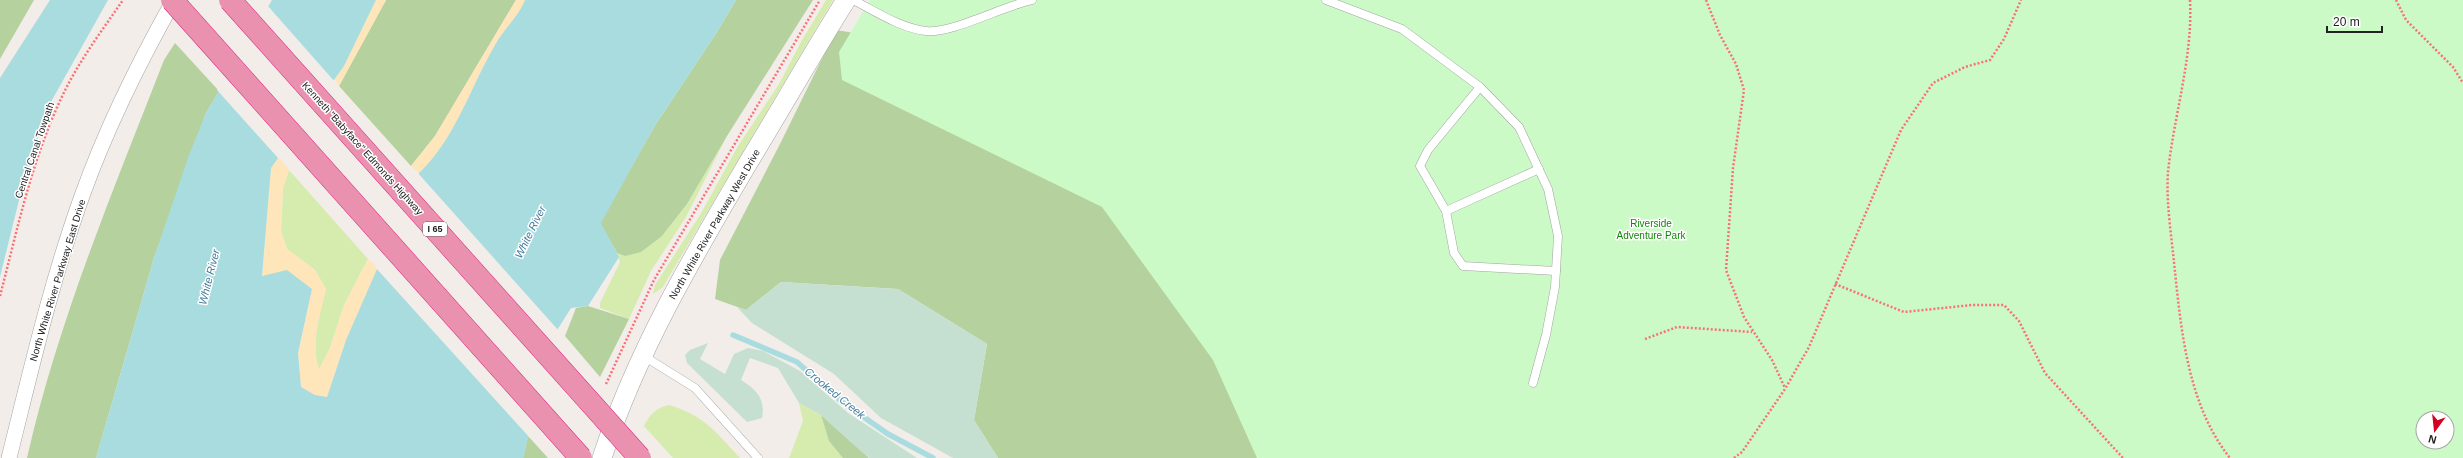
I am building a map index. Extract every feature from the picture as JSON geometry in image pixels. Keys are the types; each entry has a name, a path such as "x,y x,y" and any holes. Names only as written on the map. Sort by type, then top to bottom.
{"highway":[{"path":"173,0 582,458"},
{"name":"Kenneth \"Babyface\" Edmonds Highway","path":"230,0 640,458"}],"street":[{"name":"North White River Parkway East Drive","path":"9,458 44,315 82,196 122,102 173,0"},
{"name":"North White River Parkway West Drive","path":"602,458 617,414 642,355 702,240 846,0"}],"lane":[{"path":"852,0 900,24 926,31 948,29 1011,5 1032,0"},
{"path":"1326,0 1402,29 1480,87 1519,127 1548,189 1558,236 1556,271 1546,335 1534,384"},
{"path":"1480,87 1428,150 1420,166 1446,210 1454,253 1463,266 1556,271"},
{"path":"1446,210 1539,169"},
{"path":"642,355 695,388 758,458"}],"path":[{"name":"Central Canal Towpath","path":"0,296 26,196 60,100 91,46 123,0"},
{"path":"1706,0 1717,29 1736,64 1744,90 1733,168 1726,270 1752,332 1772,360 1785,389"},
{"path":"1734,458 1742,452 1785,389 1809,347 1901,130 1933,82 1965,67 1990,60 2004,39 2021,0"},
{"path":"2190,0 2185,59 2168,173 2170,226 2182,342 2198,395 2214,439 2230,458"},
{"path":"2396,0 2406,20 2453,67 2463,83"},
{"path":"1835,284 1904,312 1972,305 2004,305 2019,321 2045,373 2123,458"},
{"path":"1645,339 1677,327 1752,332"}],"green space":[{"path":"0,0 34,0 0,59"},
{"path":"386,0 516,0 435,136 411,166 339,86"},
{"path":"736,0 813,0 727,136 687,204 662,236 641,252 625,256 617,253 600,223 654,127 717,32"},
{"path":"826,0 833,0 663,287 653,294 655,285 700,215 738,146 779,84 802,40"},
{"name":"Riverside Adventure Park","path":"870,0 2463,0 2463,458 1257,458 1213,360 1102,207 842,80 839,52"},
{"path":"836,30 879,37 1132,112 1273,458 998,458 974,420 987,344 898,289 781,282 746,310 715,299 720,260 780,144"},
{"path":"175,43 219,91 206,113 154,258 96,458 27,458 54,356 88,257 106,207 164,60"},
{"path":"727,136 686,217 651,271 629,319 600,308 600,303 620,262 617,253 625,256 662,236 687,204"},
{"path":"289,170 368,259 344,305 330,348 319,370 315,350 317,329 326,289 315,270 287,249 281,231 283,188"},
{"path":"781,282 898,289 987,344 974,420 998,458 953,458 881,418 834,374 752,323 737,307 746,310"},
{"path":"588,306 629,319 600,377 565,336 576,308"},
{"path":"708,343 700,359 725,374 734,354 748,348 763,351 800,371 848,413 917,458 869,458 821,415 799,403 778,368 750,358 741,380 759,395 763,405 763,411 762,418 747,422 687,363 685,355 690,350"},
{"path":"799,403 821,415 829,441 843,458 789,458 803,421"},
{"path":"669,405 701,419 716,432 740,458 673,458 644,426 654,412"},
{"path":"821,415 869,458 843,458 829,441"},
{"path":"528,436 548,458 523,458"}],"sand":[{"path":"376,0 386,0 339,86 335,79 344,66"},
{"path":"516,0 525,0 519,12 495,45 443,145 432,160 419,173 411,166 435,136"},
{"path":"279,157 289,170 283,188 281,231 287,249 315,270 326,289 317,329 315,349 319,369 330,348 344,305 368,259 378,268 346,340 327,397 315,395 301,388 298,353 312,289 262,277 271,168"}],"water":[{"path":"50,0 108,0 47,109 21,192 0,277 0,78"},
{"name":"White River","path":"272,0 376,0 344,66 271,168 262,276 287,270 312,289 298,353 301,387 315,395 327,397 346,340 419,173 432,160 443,145 495,45 519,12 525,0 736,0 717,32 654,127 601,223 619,257 588,306 571,308 554,335 523,458 96,458 154,258 189,155 206,113"}],"pier":[{"path":"267,5 335,82 279,159 217,90"},
{"path":"417,172 559,331 530,438 376,268"}],"waterway":[{"name":"Crooked Creek","path":"733,335 797,362 842,402 888,434 933,458"}]}
